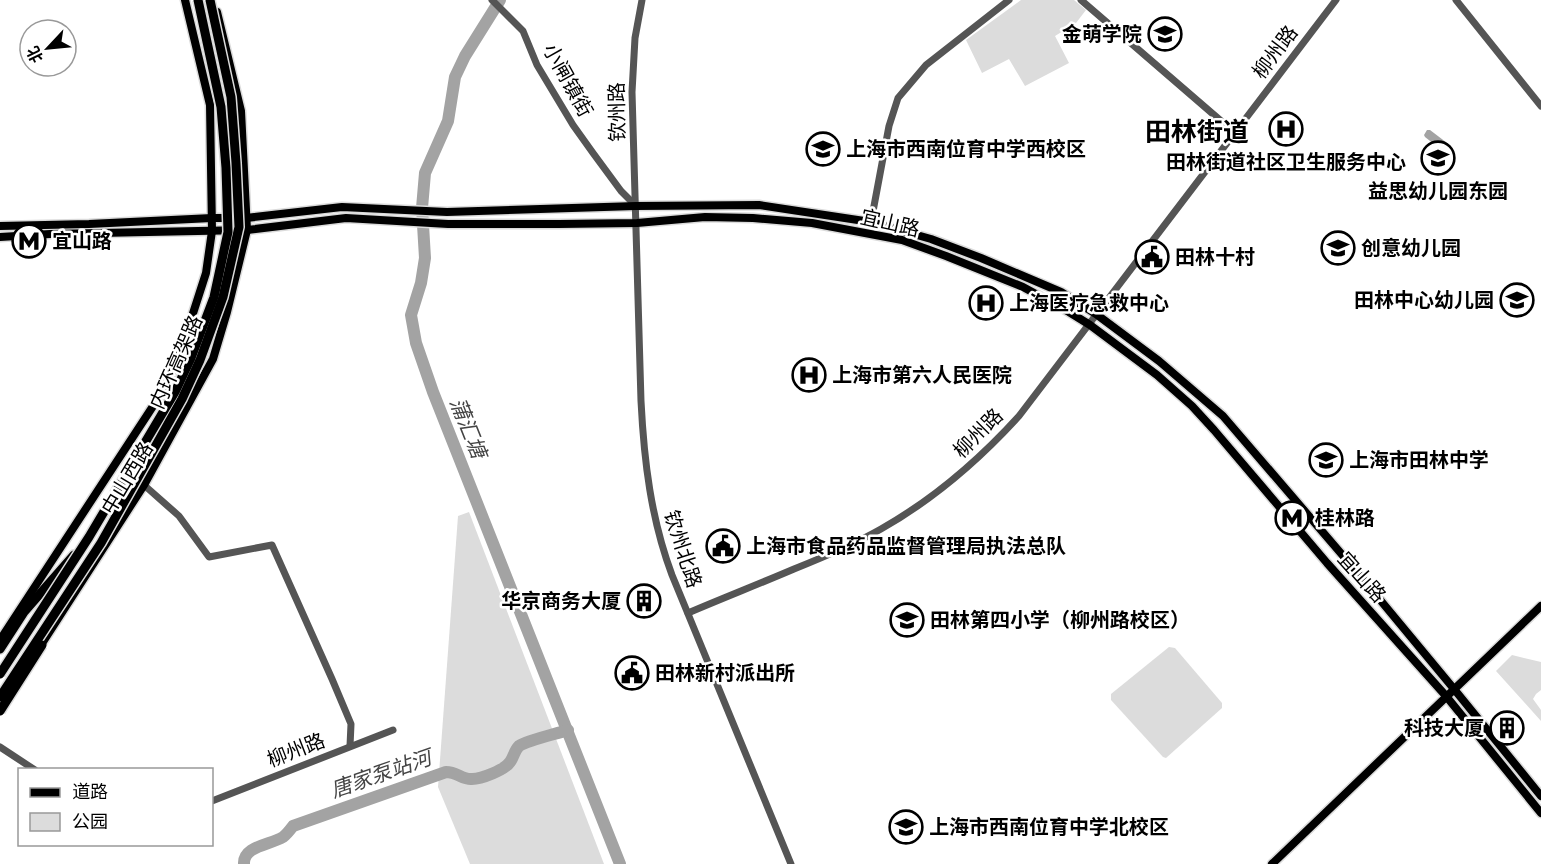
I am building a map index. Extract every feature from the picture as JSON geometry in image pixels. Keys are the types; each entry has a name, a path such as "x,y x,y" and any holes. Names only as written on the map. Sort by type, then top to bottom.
{"highway":[{"name":"内环高架路","path":"0,674 89,537 175,392 191,358 213,297 228,232 226,168 221,107 198,0"},
{"name":"内环高架路","path":"0,697 104,539 182,399 200,360 223,297 239,227 231,97 212,0"},
{"path":"0,649 24,612 89,537"},
{"path":"0,709 86,574 104,539"}],"main road":[{"name":"中山西路","path":"0,640 146,417 177,363 206,273 212,231 210,105 185,0"},
{"name":"中山西路","path":"0,709 144,485 213,359 247,230 241,111 212,0"},
{"name":"宜山路","path":"0,226 246,218 342,207 447,212 636,206 759,206 871,222 931,239 1061,292 1096,314 1159,361 1222,416 1357,572 1541,796"},
{"name":"宜山路","path":"0,237 247,230 346,218 448,224 637,223 705,217 753,218 812,224 902,240 972,266 1023,287 1090,325 1156,375 1192,406 1327,563 1446,696 1541,813"},
{"path":"1272,864 1541,606"}],"street":[{"name":"小闸镇街","path":"492,0 523,31 537,64 592,153 621,191 636,206"},
{"name":"钦州路","path":"637,223 633,66 635,38 642,0"},
{"path":"871,222 889,126 898,98 927,65 1010,0"},
{"path":"1081,0 1235,133"},
{"name":"柳州路","path":"688,613 849,545 882,528 930,497 975,461 1019,416 1336,0"},
{"path":"1456,0 1541,106"},
{"name":"钦州北路","path":"637,223 641,401 643,439 652,509 666,558 791,864"},
{"path":"144,485 179,516 209,556 272,545 351,724 350,746"},
{"name":"柳州路","path":"213,801 393,730"},
{"path":"0,747 31,768"}],"green space":[{"path":"1021,0 1074,0 1086,10 1076,23 1055,36 1069,63 1025,86 1009,59 982,73 966,40"},
{"path":"469,512 604,864 470,864 438,787 458,516"},
{"path":"1169,647 1175,648 1222,703 1222,708 1166,758 1111,700 1111,694"},
{"path":"1512,655 1541,662 1541,690 1533,699 1541,710 1541,721 1496,671"}],"shaded area":[{"path":"1427,130 1451,146 1450,154 1448,155 1425,137"}],"waterway":[{"name":"蒲汇塘","path":"500,0 465,56 455,77 448,121 425,173 422,208 425,258 421,283 411,315 416,343 433,392 620,864"},
{"name":"唐家泵站河","path":"244,864 248,853 278,840 293,826 446,772 469,779 487,776 507,765 519,746 568,730"}],"place":[{"name":"金萌学院","path":"1165,34"},
{"name":"田林街道社区卫生服务中心","path":"1286,129"},
{"name":"上海市西南位育中学西校区","path":"823,149"},
{"name":"益思幼儿园东园","path":"1438,158"},
{"name":"宜山路","path":"29,241"},
{"name":"创意幼儿园","path":"1338,248"},
{"name":"田林十村","path":"1152,257"},
{"name":"田林中心幼儿园","path":"1517,300"},
{"name":"上海医疗急救中心","path":"986,303"},
{"name":"上海市第六人民医院","path":"809,375"},
{"name":"上海市田林中学","path":"1326,460"},
{"name":"桂林路","path":"1292,518"},
{"name":"上海市食品药品监督管理局执法总队","path":"723,546"},
{"name":"华京商务大厦","path":"644,601"},
{"name":"田林第四小学（柳州路校区）","path":"907,620"},
{"name":"田林新村派出所","path":"632,673"},
{"name":"科技大厦","path":"1507,728"},
{"name":"上海市西南位育中学北校区","path":"906,827"}],"district":[{"name":"田林街道","path":"1197,132"}]}
